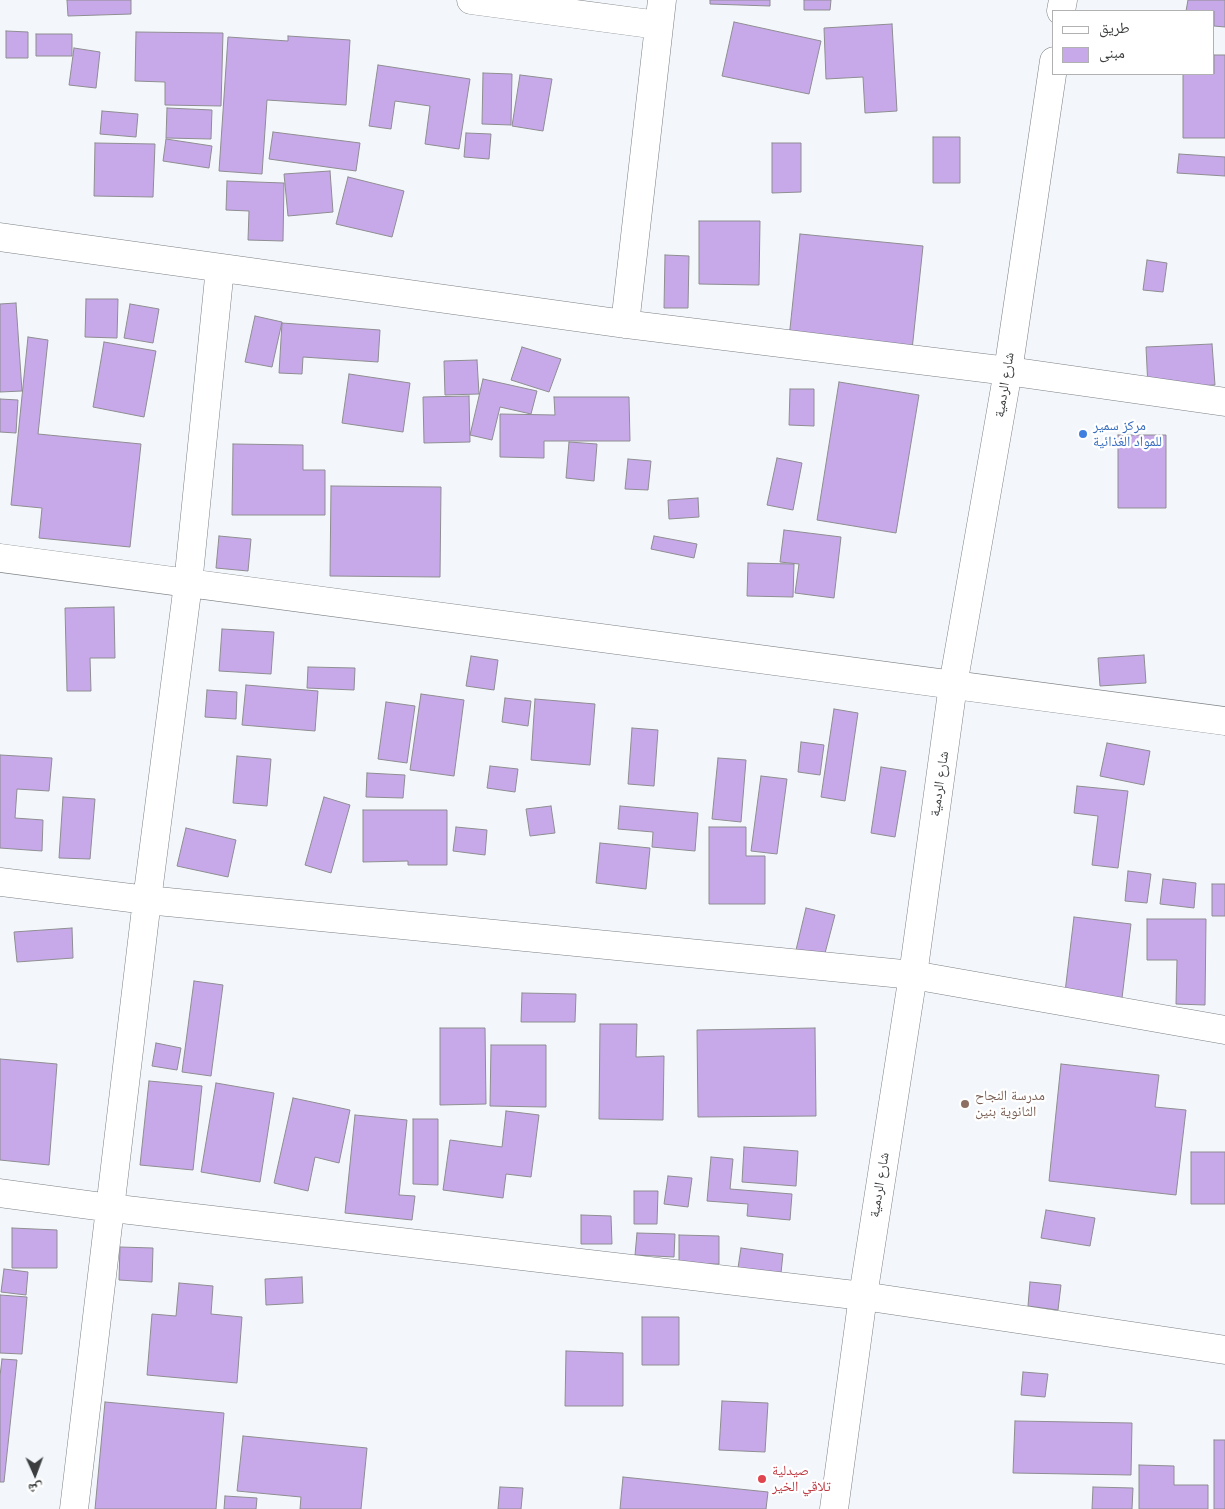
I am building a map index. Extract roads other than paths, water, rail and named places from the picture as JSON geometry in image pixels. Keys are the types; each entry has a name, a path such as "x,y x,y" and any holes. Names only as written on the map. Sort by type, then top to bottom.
{"street":[{"path":"471,0 660,13 625,324"},
{"name":"شارع الردمية","path":"834,1509 863,1296 913,975 953,685 1008,371 1052,74"},
{"path":"0,237 625,324 1008,371 1225,402"},
{"path":"74,1509 146,900 188,584 220,268"},
{"path":"0,558 1225,721"},
{"path":"0,882 146,900 913,975 1225,1030"},
{"path":"0,1194 863,1296 1225,1350"}],"place":[{"name":"مركز سمير للمواد الغذائية","path":"1083,434"},
{"name":"مدرسة النجاح الثانوية بنين","path":"965,1104"},
{"name":"صيدلية تلاقي الخير","path":"762,1479"}]}
